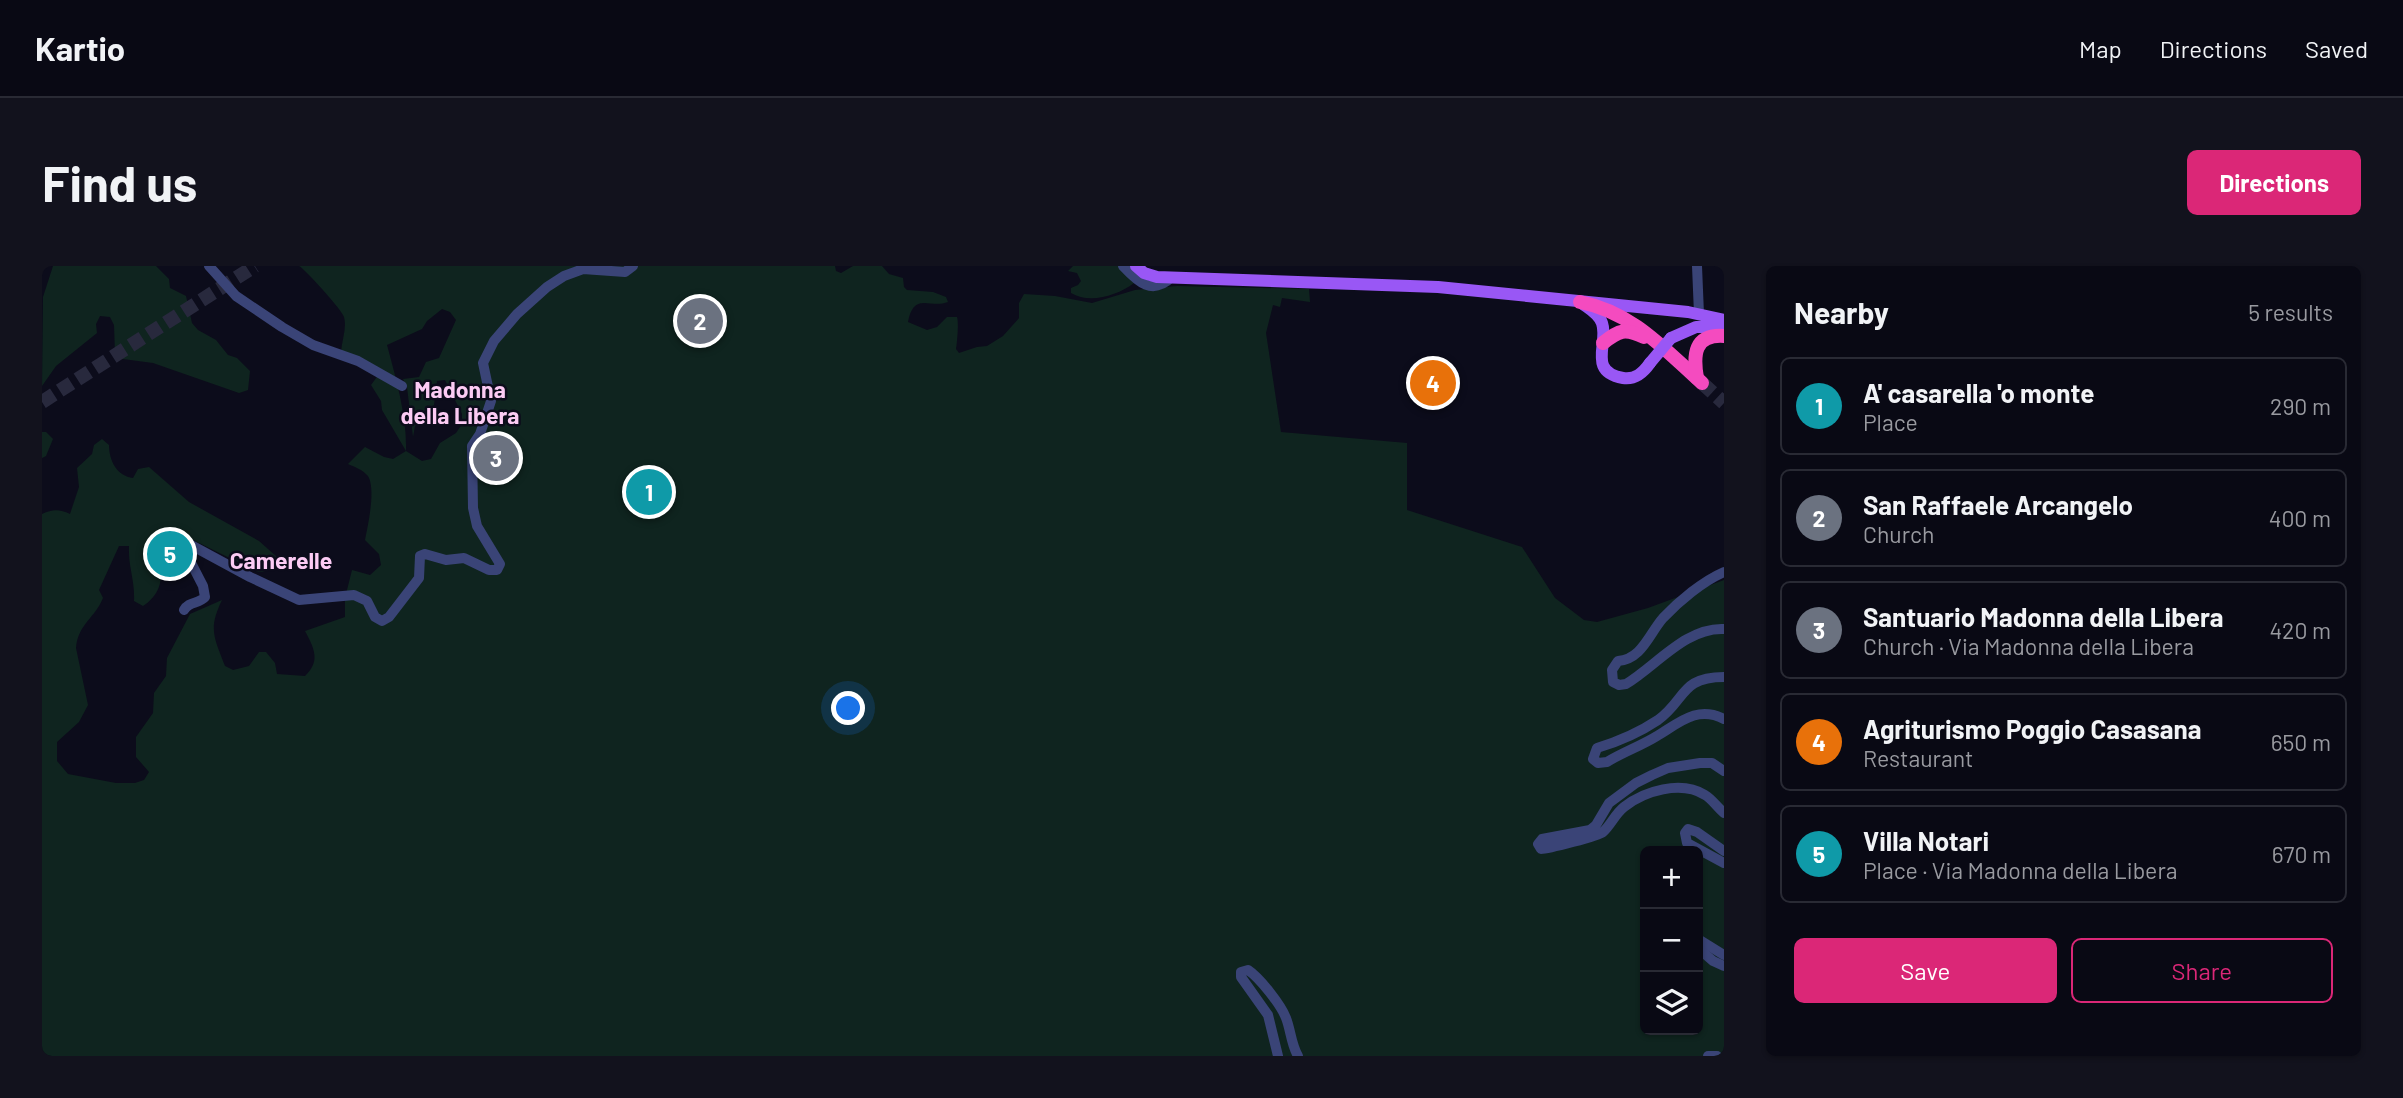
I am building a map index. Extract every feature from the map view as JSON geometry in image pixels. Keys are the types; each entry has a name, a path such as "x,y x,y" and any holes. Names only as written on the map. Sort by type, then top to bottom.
{"highway":[{"path":"1580,302 1616,313 1666,342 1700,381 1695,354 1699,345 1712,336 1724,336"},
{"path":"1603,343 1613,335 1631,331 1666,342"}],"main road":[{"path":"1136,266 1144,273 1157,277 1178,274 1434,287 1699,314 1724,320"},
{"path":"1580,302 1599,317 1603,324 1600,358 1603,366 1616,376 1633,378 1641,374 1666,342 1696,327 1724,327"}],"street":[{"path":"209,266 236,296 282,327 313,345 358,361 402,386"},
{"path":"184,610 205,597 203,586 186,551 185,545 189,544 299,600 354,595 367,601 375,617 382,621 389,617 419,578 419,556 425,554 446,560 464,558 489,570 497,570 500,564 477,526 473,508 472,446 480,434 491,401 483,363 494,341 517,314 547,287 564,276 583,269 618,273 633,266"},
{"path":"1123,266 1137,280 1154,287 1164,285 1178,274"},
{"path":"1697,266 1699,314"},
{"path":"1724,572 1712,578 1665,617 1639,651 1626,661 1618,662 1612,670 1612,679 1619,685 1626,684 1685,641 1705,630 1724,629"},
{"path":"1724,677 1710,677 1693,683 1657,720 1597,748 1593,759 1598,763 1607,762 1656,737 1683,718 1695,714 1705,713 1724,719"},
{"path":"1724,771 1721,766 1712,763 1668,768 1619,794 1609,803 1590,830 1542,839 1538,845 1541,849 1553,849 1566,842 1597,835 1605,830 1612,818 1628,804 1657,790 1695,790 1710,799 1724,813"},
{"path":"1724,851 1697,832 1688,829 1685,833 1687,843 1724,863"},
{"path":"1703,942 1724,955"},
{"path":"1703,952 1724,966"},
{"path":"1278,1056 1271,1022 1265,1008 1241,977 1241,972 1248,970 1255,974 1276,1000 1286,1018 1298,1056"},
{"path":"1708,1056 1717,1056"}],"green space":[{"path":"53,266 156,266 169,279 170,288 186,296 192,323 198,330 216,340 228,355 237,358 250,371 248,390 239,393 153,363 123,359 115,354 114,325 110,317 100,316 96,324 97,333 56,366 42,386 43,297"},
{"path":"299,266 835,266 836,271 841,273 853,266 882,266 889,274 903,278 907,290 933,292 946,297 948,302 924,303 914,307 908,322 927,330 937,327 947,317 957,317 956,349 959,353 987,346 1003,336 1019,318 1019,303 1024,294 1092,303 1135,290 1177,286 1309,289 1310,302 1282,298 1280,307 1273,305 1266,333 1281,432 1407,443 1407,510 1522,547 1555,598 1584,620 1597,622 1648,608 1724,580 1724,1056 42,1056 42,514 56,510 70,514 79,487 77,468 92,454 94,445 102,439 109,445 112,462 122,474 133,478 138,469 149,467 189,502 259,541 277,557 270,569 258,572 185,536 166,534 148,542 147,561 161,574 161,579 151,600 143,606 134,601 129,546 119,546 99,590 103,598 77,640 76,648 88,705 79,722 57,742 57,761 68,774 116,783 144,780 149,772 136,757 136,737 153,713 154,693 166,676 167,658 190,614 222,600 215,618 214,633 225,666 233,670 249,666 259,652 266,652 275,663 277,674 305,676 313,665 314,654 305,631 345,617 345,598 352,570 370,575 381,565 379,554 365,540 371,507 370,482 364,472 348,464 365,447 393,459 406,451 371,385 382,370 341,352 345,330 344,317","holes":["442,309 450,312 456,320 439,358 426,362 419,377 403,379 407,387 413,437 415,426 434,405 437,381 445,380 462,414 462,424 456,433 440,443 431,459 422,461 406,451 405,424 387,345 422,329 427,321"]},
{"path":"1073,266 1121,266 1134,283 1120,292 1103,297 1078,296 1071,293 1071,288 1081,281 1077,273 1068,271"},
{"path":"42,432 46,432 53,439 46,456 42,458"}],"tunnel":[{"path":"42,402 255,266"},
{"path":"1702,383 1724,403"}],"place":[{"name":"San Raffaele Arcangelo","path":"700,321"},
{"name":"Agriturismo Poggio Casasana","path":"1433,383"},
{"name":"Santuario Madonna della Libera","path":"496,458"},
{"name":"A' casarella 'o monte","path":"649,492"},
{"name":"Villa Notari","path":"170,554"}],"district":[{"name":"Madonna della Libera","path":"460,403"},
{"name":"Camerelle","path":"281,561"}]}
